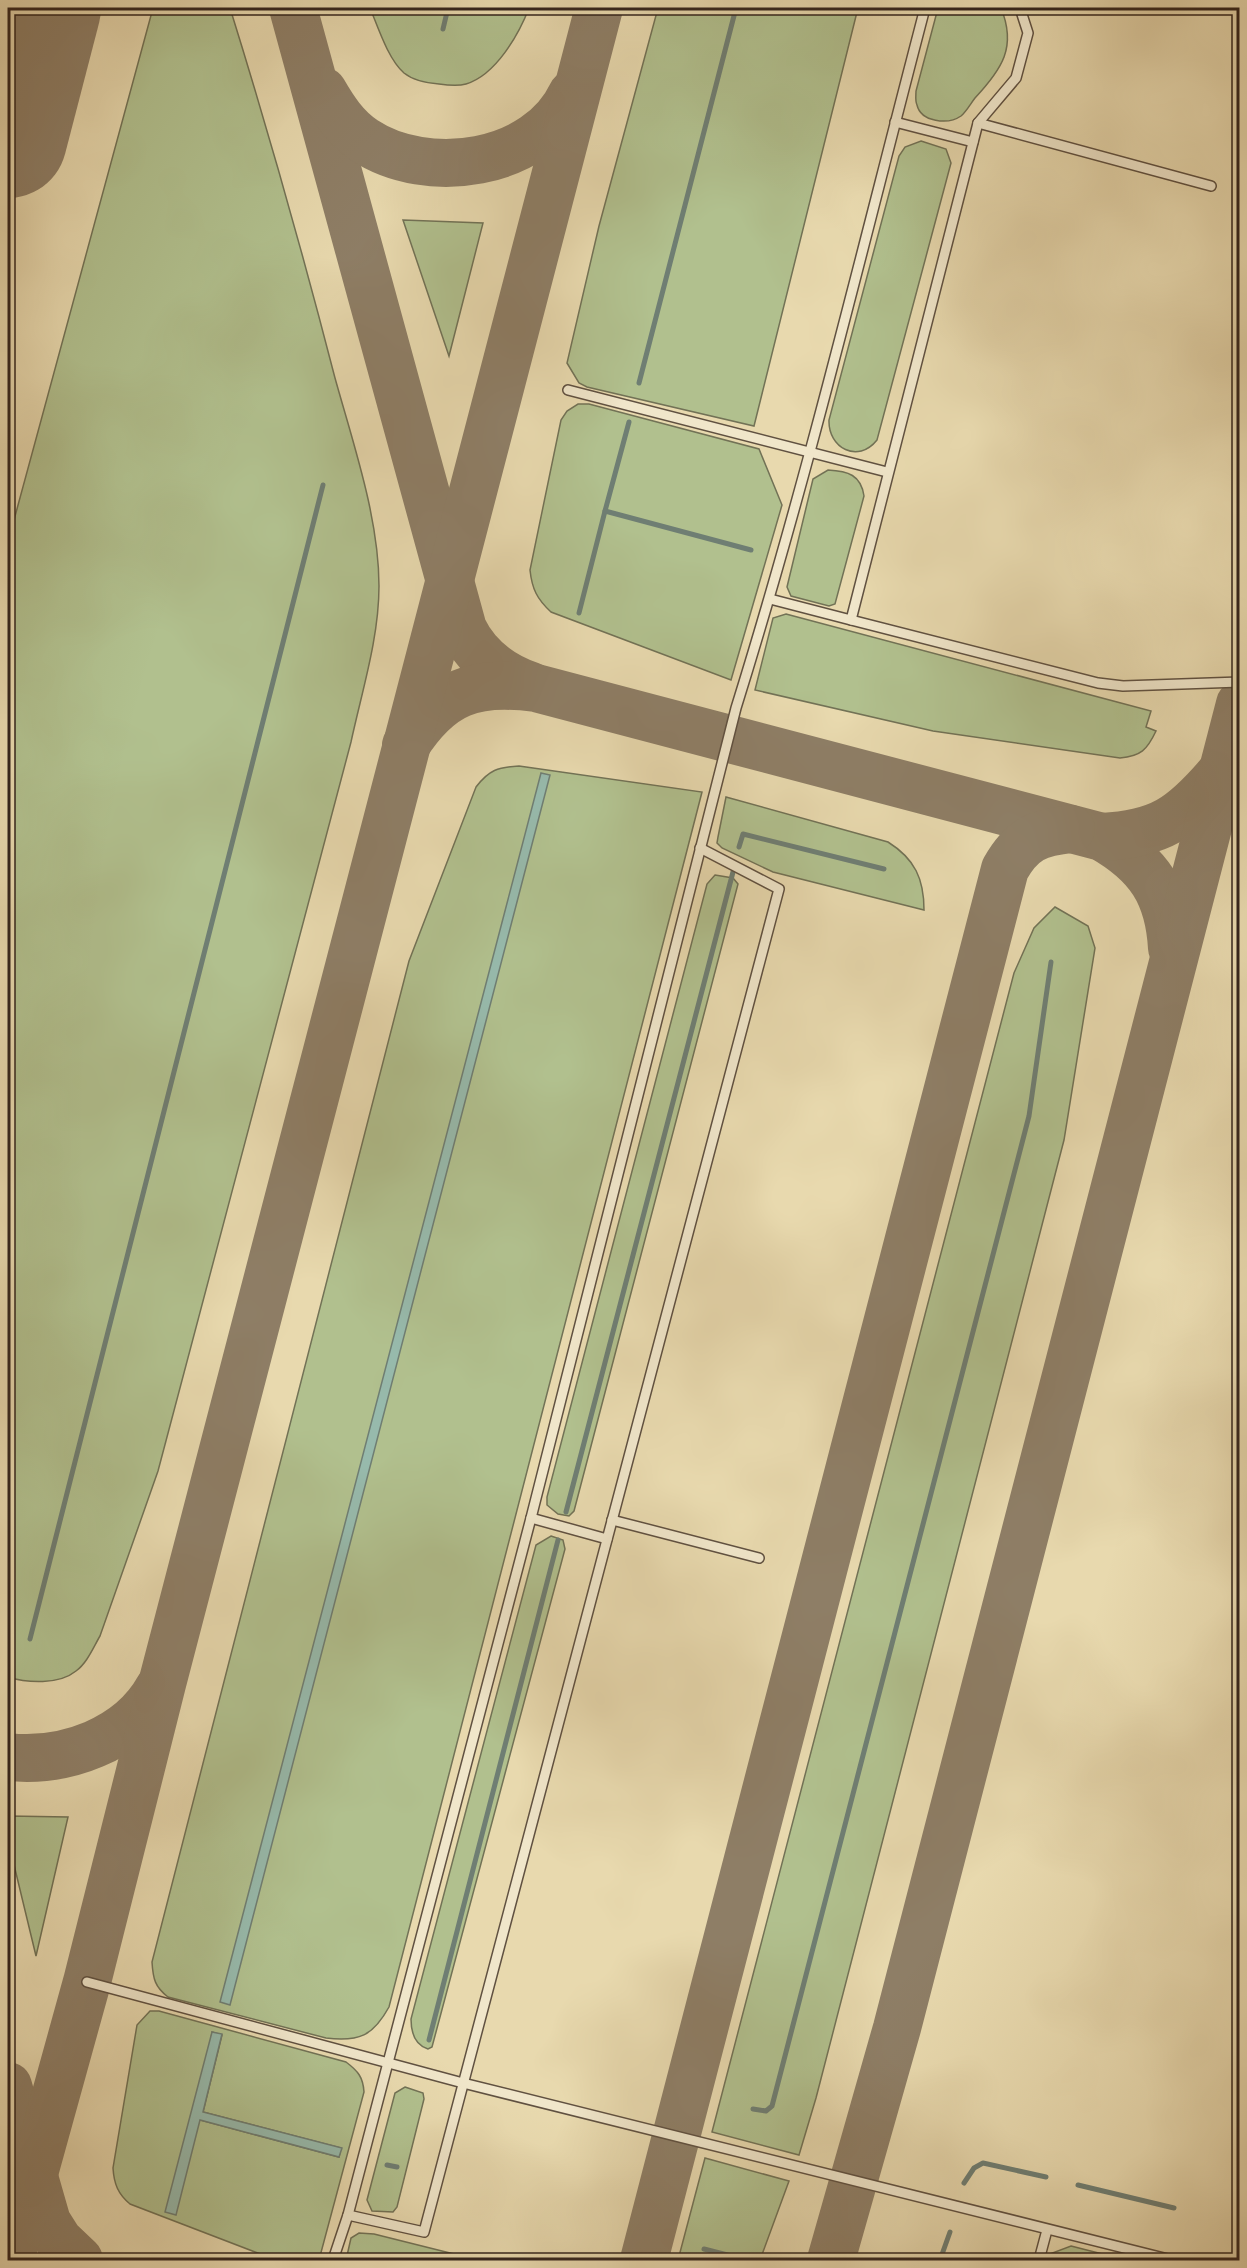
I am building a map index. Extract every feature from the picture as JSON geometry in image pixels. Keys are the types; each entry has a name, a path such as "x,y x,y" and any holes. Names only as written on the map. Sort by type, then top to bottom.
{"lane":[{"path":"333,2260 348,2215 531,1518 736,708 770,599 810,451 924,8"},
{"path":"851,620 978,123 1016,78 1028,33 1020,8"},
{"path":"895,122 973,142"},
{"path":"978,123 1211,186"},
{"path":"568,390 887,472"},
{"path":"770,599 1098,683 1123,686 1239,682"},
{"path":"348,2215 424,2232 779,889 700,848"},
{"path":"531,1518 607,1539"},
{"path":"612,1520 759,1558"},
{"path":"87,1982 463,2083 1172,2260"},
{"path":"1039,2260 1047,2230"}],"green space":[{"path":"153,8 230,8 285,192 364,481 378,560 378,606 373,645 351,742 158,1471 100,1636 90,1655 80,1668 69,1676 43,1682 24,1681 8,1677 8,542"},
{"path":"370,8 529,8 513,41 487,72 466,84 445,85 412,78 398,67 388,51"},
{"path":"658,8 858,8 754,426 587,387 579,383 567,363 599,226"},
{"path":"938,8 1001,8 1007,34 1004,57 993,77 961,116 942,121 924,115 916,103 916,91"},
{"path":"921,141 946,149 951,163 877,440 861,451 853,452 839,445 833,438 829,420 899,156 905,147"},
{"path":"403,220 483,223 449,356"},
{"path":"578,404 589,404 759,449 782,505 731,680 551,612 536,593 530,570 561,420 567,411"},
{"path":"828,470 852,475 860,483 864,496 835,604 829,606 791,596 787,587 813,479"},
{"path":"786,614 1151,711 1146,727 1156,731 1150,743 1138,754 1120,758 933,731 755,690 773,618"},
{"path":"519,766 702,792 389,2007 377,2025 364,2035 348,2039 326,2038 168,1997 160,1990 156,1982 152,1962 409,961 476,787 494,770"},
{"path":"726,797 888,842 905,855 916,871 920,879 924,910 773,872 722,848 717,843"},
{"path":"715,875 733,878 738,884 574,1511 569,1516 558,1514 547,1505 547,1497 707,884"},
{"path":"1055,907 1088,926 1095,948 1064,1140 816,2098 799,2155 712,2132 1014,973 1034,928"},
{"path":"551,1536 563,1540 565,1549 432,2047 428,2049 420,2045 415,2038 411,2019 536,1545"},
{"path":"8,1816 68,1817 36,1956 8,1840"},
{"path":"150,2011 159,2011 346,2062 357,2071 364,2092 319,2260 276,2260 130,2204 122,2196 116,2184 113,2168 137,2025","holes":["212,2032 222,2035 203,2112 341,2148 339,2157 200,2120"]},
{"path":"405,2087 423,2093 424,2099 397,2207 393,2212 372,2211 367,2200 395,2093"},
{"path":"705,2158 789,2181 760,2260 678,2260"},
{"path":"359,2233 374,2234 478,2260 346,2260 351,2238"},
{"path":"1071,2246 1126,2260 1046,2260 1047,2255"}],"shaded area":[{"path":"541,773 550,775 230,2005 220,2002"},
{"path":"212,2032 222,2034 203,2112 342,2148 339,2157 200,2120 176,2215 165,2212"}],"waterway":[{"path":"443,29 448,8"},
{"path":"639,383 736,8"},
{"path":"605,511 629,422"},
{"path":"30,1639 323,485"},
{"path":"579,613 605,511 751,550"},
{"path":"739,847 743,834 884,869"},
{"path":"566,1512 733,872"},
{"path":"753,2109 766,2111 772,2106 1029,1116 1051,962"},
{"path":"429,2040 558,1540"},
{"path":"964,2183 974,2168 983,2163 1046,2177"},
{"path":"387,2165 397,2167"},
{"path":"1078,2185 1174,2208"},
{"path":"940,2260 950,2232"},
{"path":"704,2249 747,2260"}],"taxiway":[{"path":"293,8 463,629 475,649 491,665 531,686"},
{"path":"10,2260 87,1982 162,1684 599,8"},
{"path":"323,91 351,130 364,140 390,153 418,161 449,163 479,160 508,151 534,137 556,118 572,94"},
{"path":"406,745 432,712 461,693 494,686 536,688 1102,837 1132,858 1153,882 1166,912 1172,948"},
{"path":"831,2260 897,2028 1240,704"},
{"path":"1102,837 1140,832 1168,821 1181,813 1219,775"},
{"path":"644,2260 1005,869 1024,844 1032,839 1071,829"},
{"path":"8,1757 52,1756 73,1752 94,1744 131,1722 147,1706 159,1688"},
{"path":"8,2086 47,2222 59,2241 79,2260"}],"runway":[{"path":"8,139 42,8"}]}
